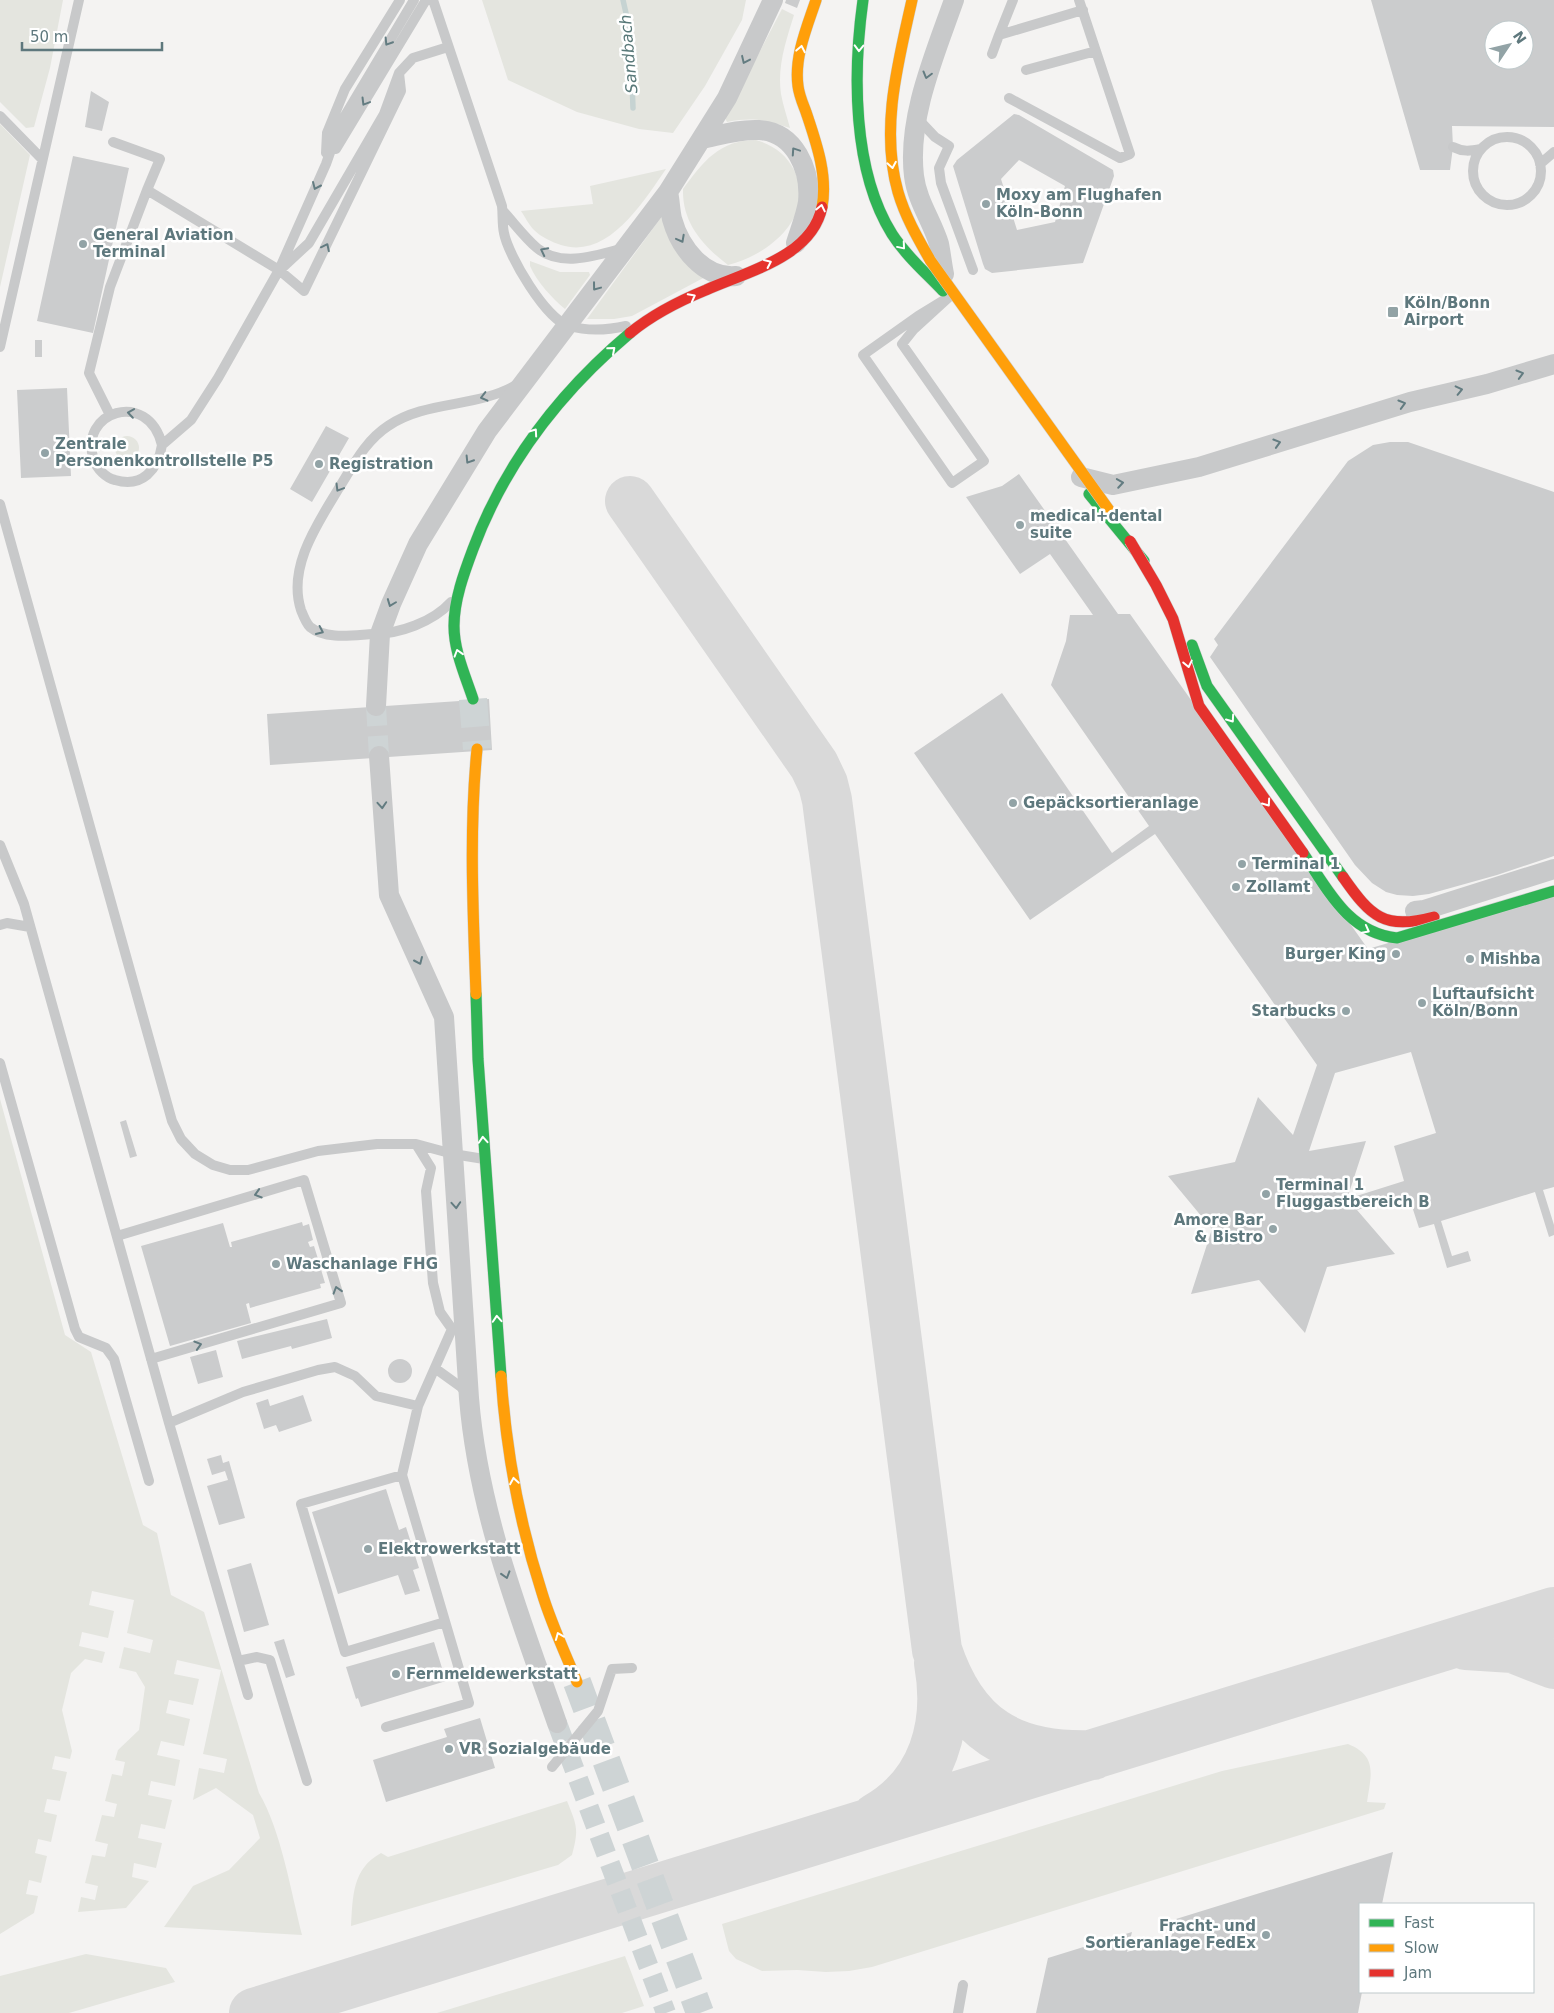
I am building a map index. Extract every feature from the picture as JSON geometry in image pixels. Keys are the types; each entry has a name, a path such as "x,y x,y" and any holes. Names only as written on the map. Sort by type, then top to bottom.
{"street":[{"path":"376,706 380,634 393,597 418,544 487,431 668,192 726,98 773,0"},
{"path":"473,699 455,646 454,622 458,593 481,525 507,472 536,429 554,407 598,361 628,335 649,320 694,295 768,263 795,247 804,240 820,216 824,198 818,150 798,86 798,65 803,40 816,0"},
{"path":"863,0 860,19 858,83 862,145 877,204 892,234 949,297 1072,475 1136,550 1179,609 1207,686 1360,901 1369,910 1393,924 1412,923 1554,881"},
{"path":"912,0 893,88 889,130 891,164 895,182 912,230 935,268 1130,541 1167,605 1185,651 1194,693 1199,706 1341,908 1356,924 1373,934 1397,938 1554,891"},
{"path":"949,297 939,244 920,199 914,177 913,142 929,68 954,0"},
{"path":"702,139 741,130 761,130 778,135 790,143 804,167 808,189 808,203 795,247"},
{"path":"668,192 676,229 691,255 714,274 726,277 739,275"},
{"path":"1072,475 1113,485 1199,467 1410,402 1487,384 1554,364"},
{"path":"477,749 472,797 472,892 478,1059 504,1418 518,1508 542,1594 577,1682"},
{"path":"379,756 389,895 444,1017 472,1426 489,1517 515,1604 557,1723"},
{"path":"1360,901 1398,914 1424,910 1554,869"}],"lane":[{"path":"0,347 79,0"},
{"path":"326,164 326,133 345,89 400,0"},
{"path":"162,445 191,420 218,378 279,270 326,164 340,124 414,0"},
{"path":"326,164 426,0"},
{"path":"433,0 489,165 503,212 504,233 510,253 541,304 567,326 605,330 649,320"},
{"path":"992,54 1013,0"},
{"path":"999,35 1081,5 1130,154 1120,158 1009,98"},
{"path":"279,270 309,243 384,114 399,73 413,58 448,47"},
{"path":"1026,70 1096,51"},
{"path":"148,190 279,270 304,291 401,90 399,73"},
{"path":"0,116 42,159"},
{"path":"918,119 935,137 949,146 939,168 941,183 973,270"},
{"path":"1510,137 1520,140 1529,146 1536,154 1540,164 1537,186 1530,195 1515,203 1498,204 1488,199 1474,181 1475,159 1481,149 1489,142 1499,138 1510,137"},
{"path":"110,415 89,373 110,287 160,158 113,142"},
{"path":"1453,147 1470,152 1481,149"},
{"path":"1540,164 1554,152"},
{"path":"503,212 539,250 559,258 587,258 625,248"},
{"path":"949,297 914,329 902,344 984,461 952,483 863,355 918,316 949,297"},
{"path":"458,593 445,608 418,625 380,634 327,635 310,627 303,616 298,600 300,571 311,536 366,446 387,426 408,416 430,408 507,390 528,378"},
{"path":"121,412 133,412 144,416 153,424 159,434 162,445 156,466 148,475 137,481 113,480 102,473 95,464 91,453 94,431 110,415 121,412"},
{"path":"0,504 3,527 172,1121 181,1139 195,1154 213,1165 230,1170 248,1170 318,1151 377,1144 416,1144 453,1154 484,1159"},
{"path":"0,845 24,904 169,1423 248,1695"},
{"path":"0,925 7,923 30,927"},
{"path":"0,1063 75,1329 79,1337 106,1348 114,1359 149,1481"},
{"path":"386,1727 469,1703 402,1475 418,1406 452,1329 440,1312 433,1283 426,1191 431,1168 416,1144"},
{"path":"117,1236 304,1180 341,1303 152,1359"},
{"path":"169,1423 243,1392 318,1370 335,1367 355,1376 376,1396 418,1406"},
{"path":"436,1368 461,1387 469,1398"},
{"path":"402,1475 301,1504 345,1652 445,1622"},
{"path":"238,1661 257,1657 270,1660 307,1781"},
{"path":"552,1767 598,1711 612,1669 632,1668"},
{"path":"958,2013 964,1985"}],"shaded area":[{"path":"0,0 63,0 50,68 34,127 26,128 0,102"},
{"path":"482,0 746,0 742,20 705,86 673,133 639,129 577,112 508,80"},
{"path":"782,9 794,15 783,54 780,74 781,94 790,128 759,120 727,122 725,118"},
{"path":"0,124 30,155 0,287"},
{"path":"756,140 778,151 791,164 799,187 799,203 794,218 773,243 744,260 728,265 710,250 690,223 686,213 683,189 713,154 732,144"},
{"path":"666,169 635,212 609,236 594,244 578,247 561,245 550,241 534,230 521,211 593,204 590,186"},
{"path":"665,212 707,276 632,316 614,319 587,319"},
{"path":"530,261 560,272 589,272 590,275 565,309 541,284 530,266"},
{"path":"127,436 132,437 138,443 138,453 132,459 127,460 122,459 116,453 115,448 116,443 122,437"},
{"path":"0,1099 65,1335 91,1352 143,1525 157,1533 171,1595 204,1612 259,1793 267,1808 279,1843 302,1935 164,1927 193,1886 229,1870 260,1838 253,1815 216,1788 193,1800 199,1768 224,1773 227,1759 203,1754 221,1670 177,1660 174,1674 199,1679 193,1705 169,1700 166,1713 190,1719 184,1746 161,1741 157,1755 180,1760 175,1786 151,1781 148,1795 172,1800 165,1829 141,1824 138,1838 162,1843 156,1868 134,1863 132,1877 149,1881 126,1908 78,1912 81,1897 95,1900 98,1886 85,1883 92,1855 105,1857 108,1844 95,1841 102,1815 114,1817 117,1804 105,1801 112,1774 122,1776 125,1762 115,1760 118,1750 139,1730 145,1687 136,1672 119,1668 124,1647 150,1653 153,1640 127,1633 134,1600 92,1591 89,1605 114,1611 108,1638 82,1632 79,1646 105,1652 102,1663 85,1659 71,1673 62,1710 72,1751 70,1759 55,1756 52,1769 67,1772 60,1801 47,1799 44,1812 57,1815 51,1842 38,1839 35,1853 47,1856 41,1883 29,1880 26,1894 38,1896 34,1913 0,1934"},
{"path":"1348,1744 1364,1754 1370,1767 1371,1775 1367,1802 1386,1803 1384,1809 872,1967 826,1972 797,1970 762,1971 736,1959 729,1951 722,1924 1222,1771"},
{"path":"567,1801 575,1822 576,1839 572,1855 558,1865 351,1926 352,1904 359,1875 371,1860 381,1853 388,1857"},
{"path":"86,1954 166,1968 175,1982 69,2013 0,2013 0,1976"},
{"path":"625,1956 644,2006 622,2013 437,2013"}],"building":[{"path":"786,0 800,0 797,8 785,3"},
{"path":"1371,0 1554,0 1554,127 1452,126 1453,147 1450,170 1420,170"},
{"path":"91,91 109,102 102,131 85,127"},
{"name":"Moxy am Flughafen Köln-Bonn","path":"1014,114 1019,115 1113,170 1114,176 1083,263 992,273 985,269 953,166 957,160","holes":["1019,160 1065,186 1055,222 1017,230 1001,179"]},
{"name":"General Aviation Terminal","path":"73,156 129,168 93,333 37,321"},
{"path":"35,340 42,340 42,357 35,357"},
{"name":"Zentrale Personenkontrollstelle P5","path":"67,388 71,476 21,478 17,390"},
{"name":"Registration","path":"326,426 349,438 312,502 290,489"},
{"path":"1390,442 1408,442 1554,492 1554,856 1497,875 1429,894 1413,896 1386,892 1372,883 1355,865 1210,657 1218,645 1214,639 1348,461 1373,445"},
{"path":"1019,474 1118,614 1130,614 1368,949 1554,894 1554,1187 1543,1190 1554,1225 1554,1235 1549,1237 1535,1192 1441,1221 1452,1256 1468,1251 1471,1261 1447,1268 1434,1224 1419,1228 1408,1194 1357,1210 1395,1254 1327,1267 1305,1333 1259,1280 1191,1294 1212,1229 1168,1176 1235,1162 1258,1097 1293,1135 1317,1065 1155,834 1030,920 914,753 1002,693 1112,853 1149,826 1051,685 1066,641 1070,615 1093,615 1050,554 1020,574 966,497 1002,486","holes":["1411,1052 1436,1133 1394,1146 1404,1181 1347,1199 1366,1141 1309,1151 1335,1073"]},
{"path":"489,699 492,750 270,765 267,714"},
{"path":"126,1120 137,1156 130,1158 120,1122"},
{"path":"302,1222 303,1226 309,1224 313,1240 308,1242 310,1247 314,1246 318,1259 314,1261 316,1267 320,1266 325,1283 320,1284 321,1288 250,1308 249,1303 246,1304 251,1323 170,1346 141,1246 223,1223 230,1247 232,1247 231,1242"},
{"path":"327,1319 332,1338 292,1349 291,1346 242,1359 237,1341"},
{"path":"216,1350 223,1377 198,1384 190,1357"},
{"path":"400,1359 408,1363 412,1371 408,1379 400,1383 392,1379 388,1371 392,1363"},
{"path":"303,1395 312,1421 279,1432 276,1425 264,1429 256,1403 268,1399 270,1406"},
{"path":"221,1455 223,1463 229,1461 245,1518 219,1525 207,1486 228,1480 225,1471 212,1475 207,1459"},
{"name":"Elektrowerkstatt","path":"386,1489 399,1530 406,1527 419,1568 413,1570 420,1591 405,1595 398,1575 338,1594 312,1512"},
{"path":"251,1563 269,1625 244,1632 227,1570"},
{"path":"284,1639 295,1675 286,1678 274,1642"},
{"name":"Fernmeldewerkstatt","path":"434,1642 446,1681 361,1707 358,1698 356,1699 346,1667"},
{"name":"VR Sozialgebäude","path":"480,1718 495,1768 386,1802 373,1760 447,1737 444,1729"},
{"name":"Fracht- und Sortieranlage FedEx","path":"1393,1852 1382,1903 1359,1903 1359,1993 1362,1993 1358,2013 1036,2013 1048,1958 1132,1932 1127,1952 1171,1938 1176,1919"}],"waterway":[{"name":"Sandbach","path":"623,0 630,31 633,108"}],"taxiway":[{"path":"630,501 814,765 823,784 827,800 937,1650 948,1677 961,1700 976,1719 994,1733 1014,1744 1038,1751 1064,1755 1093,1755"},
{"path":"254,2013 1554,1612"},
{"path":"1466,1645 1513,1648 1554,1664"},
{"path":"876,1818 896,1804 912,1788 924,1771 933,1751 939,1730 942,1708 939,1663"}],"tunnel":[{"path":"473,699 477,749"},
{"path":"376,706 379,756"},
{"path":"577,1682 700,2013"},
{"path":"557,1723 666,2013"}],"traffic: fast":[{"path":"863,0 857,89 863,151 869,181 879,209 892,234 910,257 943,291"},
{"path":"473,699 460,663 454,635 454,616 463,577 486,517 518,458 537,431 580,380 630,333"},
{"path":"1089,494 1144,561"},
{"path":"1192,645 1207,686 1343,877"},
{"path":"1303,853 1331,895 1352,919 1365,928 1397,938 1554,891"},
{"path":"476,994 478,1059 501,1376"}],"traffic: slow":[{"path":"816,0 802,42 797,75 799,93 814,135 820,159 823,183 822,207"},
{"path":"912,0 893,96 891,144 898,192 904,209 929,258"},
{"path":"930,260 1109,510"},
{"path":"476,994 472,840 477,749"},
{"path":"501,1376 506,1431 520,1513 546,1604 577,1682"}],"traffic: jam":[{"path":"630,333 647,320 676,304 758,269 791,250 805,239 816,224 822,207"},
{"path":"1130,541 1156,585 1173,619 1199,706 1303,853"},
{"path":"1343,877 1362,902 1380,917 1391,921 1403,922 1434,917"}],"place":[{"name":"Moxy am Flughafen Köln-Bonn","path":"986,204"},
{"name":"General Aviation Terminal","path":"83,244"},
{"name":"Köln/Bonn Airport","path":"1393,312"},
{"name":"Zentrale Personenkontrollstelle P5","path":"45,453"},
{"name":"Registration","path":"319,464"},
{"name":"medical+dental suite","path":"1020,525"},
{"name":"Gepäcksortieranlage","path":"1013,803"},
{"name":"Terminal 1","path":"1242,864"},
{"name":"Zollamt","path":"1236,887"},
{"name":"Burger King","path":"1396,954"},
{"name":"Mishba","path":"1470,959"},
{"name":"Luftaufsicht Köln/Bonn","path":"1422,1003"},
{"name":"Starbucks","path":"1346,1011"},
{"name":"Terminal 1 Fluggastbereich B","path":"1266,1194"},
{"name":"Amore Bar & Bistro","path":"1273,1229"},
{"name":"Waschanlage FHG","path":"276,1264"},
{"name":"Elektrowerkstatt","path":"368,1549"},
{"name":"Fernmeldewerkstatt","path":"396,1674"},
{"name":"VR Sozialgebäude","path":"449,1749"},
{"name":"Fracht- und Sortieranlage FedEx","path":"1266,1935"}]}
